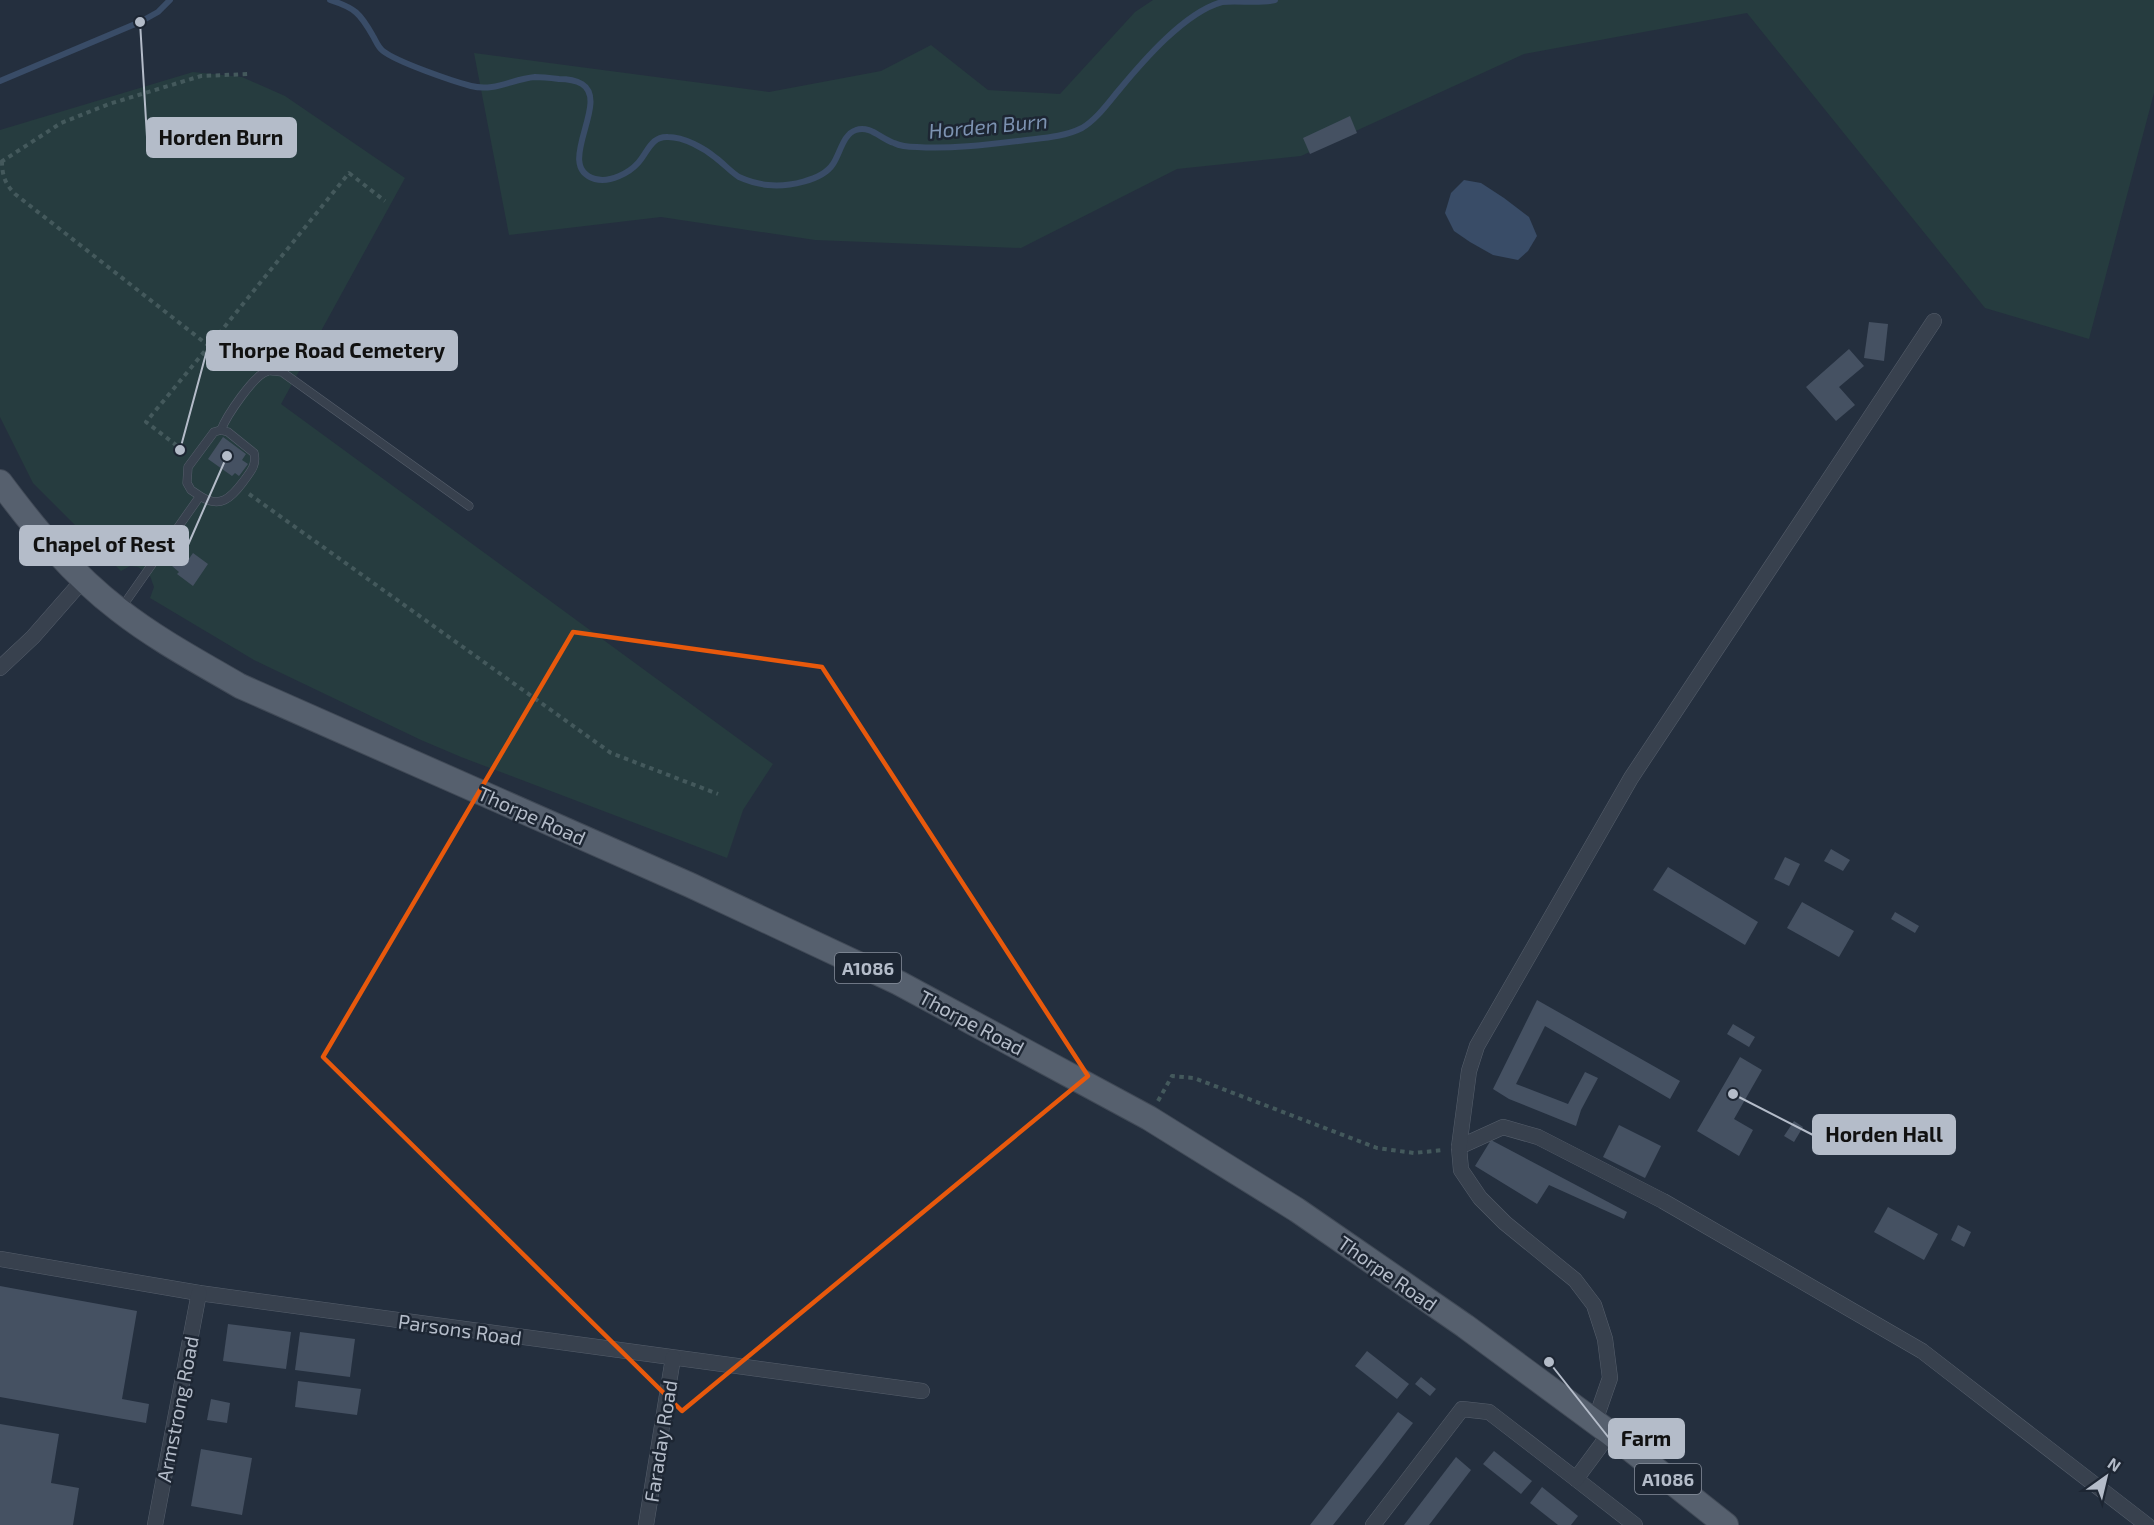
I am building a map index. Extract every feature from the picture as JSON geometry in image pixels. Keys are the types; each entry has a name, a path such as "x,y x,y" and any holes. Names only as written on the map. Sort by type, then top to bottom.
{"main road":[{"name":"Thorpe Road","path":"0,482 37,530 83,580 120,611 178,649 240,686 690,885 899,983 1149,1118 1297,1210 1465,1326 1603,1427 1726,1525"}],"street":[{"path":"1576,1479 1603,1427 1610,1378 1605,1339 1594,1305 1575,1280 1505,1223 1480,1197 1461,1170 1459,1147 1470,1071 1477,1046 1631,778 1934,321"},
{"path":"0,668 33,638 83,580"},
{"path":"1459,1147 1503,1126 1538,1137 1663,1201 1922,1351 2147,1525"},
{"name":"Parsons Road","path":"0,1259 199,1293 922,1391"},
{"name":"Armstrong Road","path":"155,1525 199,1293"},
{"name":"Faraday Road","path":"646,1525 674,1358"},
{"path":"1373,1525 1462,1409 1489,1412 1635,1525"}],"lane":[{"path":"221,430 225,419 260,375 269,371 282,372 470,506"},
{"path":"221,430 228,432 254,453 255,466 232,496 216,502 200,496 191,490 187,483 188,467 194,459 214,432 221,430"},
{"path":"120,611 200,496"}],"path":[{"path":"210,346 15,194 8,187 4,178 1,162 62,123 108,104 201,76 249,74"},
{"path":"194,459 146,422 349,173 385,201"},
{"path":"239,487 611,753 718,794"},
{"path":"1149,1118 1172,1076 1194,1078 1377,1148 1414,1154 1459,1147"}],"highlighted area":[{"path":"573,632 822,667 1088,1076 682,1411 323,1057"}],"green space":[{"path":"1153,0 2154,0 2154,93 2089,339 1985,308 1747,13 1524,54 1301,156 1177,169 1021,248 815,240 661,217 509,235 474,53 769,92 881,71 931,45 988,90 1060,94 1135,12"},
{"path":"193,72 242,77 285,96 405,178 281,404 773,764 743,810 727,858 461,757 254,660 150,598 154,587 150,576 138,567 130,566 121,571 33,483 0,417 0,130"}],"water":[{"path":"1464,180 1481,183 1529,217 1537,236 1528,251 1518,260 1493,255 1454,231 1445,213 1451,193"}],"building":[{"path":"1350,116 1357,133 1310,154 1303,138"},
{"path":"1869,322 1888,324 1884,361 1864,358"},
{"path":"1849,349 1864,366 1839,387 1855,405 1836,421 1806,387"},
{"path":"223,437 246,454 242,460 248,464 239,476 235,473 232,476 208,459"},
{"path":"193,553 208,564 193,586 177,574 179,572 172,566 180,555 188,560"},
{"path":"1831,849 1850,860 1843,871 1824,861"},
{"path":"1785,857 1800,864 1789,886 1774,879"},
{"path":"1668,867 1758,922 1745,945 1653,890"},
{"path":"1802,902 1854,931 1839,957 1787,928"},
{"path":"1895,912 1919,926 1915,933 1891,919"},
{"path":"1537,1000 1680,1081 1670,1099 1545,1026 1516,1084 1568,1104 1585,1072 1598,1078 1581,1110 1576,1126 1509,1099 1493,1089"},
{"path":"1733,1024 1755,1037 1749,1047 1727,1034"},
{"path":"1740,1057 1762,1070 1734,1119 1753,1130 1739,1156 1697,1131"},
{"path":"1794,1121 1803,1127 1794,1142 1784,1136"},
{"path":"1619,1125 1661,1146 1645,1178 1603,1157"},
{"path":"1491,1140 1627,1212 1624,1219 1549,1185 1537,1204 1475,1166"},
{"path":"1888,1207 1938,1234 1924,1260 1874,1232"},
{"path":"1958,1225 1971,1232 1964,1247 1951,1240"},
{"path":"0,1286 137,1311 122,1399 149,1404 146,1423 0,1397"},
{"path":"228,1324 291,1332 286,1369 223,1361"},
{"path":"300,1332 355,1339 350,1377 295,1370"},
{"path":"1367,1351 1409,1384 1397,1399 1355,1366"},
{"path":"1421,1377 1436,1389 1430,1396 1415,1384"},
{"path":"298,1381 361,1389 357,1415 295,1407"},
{"path":"211,1399 230,1403 227,1423 207,1420"},
{"path":"1398,1412 1413,1423 1380,1466 1333,1525 1310,1525"},
{"path":"0,1424 59,1434 51,1483 79,1488 73,1525 0,1525"},
{"path":"201,1449 252,1458 242,1515 191,1506"},
{"path":"1494,1451 1532,1481 1521,1494 1483,1464"},
{"path":"1456,1457 1471,1470 1429,1525 1404,1525"},
{"path":"1542,1487 1578,1516 1571,1525 1558,1525 1530,1503"}],"waterway":[{"name":"Horden Burn","path":"0,81 140,22 158,12 170,0"},
{"name":"Horden Burn","path":"330,0 356,12 383,51 412,66 451,80 480,87 496,86 535,77 568,80 582,84 589,93 590,105 579,162 584,172 595,179 607,180 624,174 638,163 654,142 662,137 668,137 681,139 700,147 739,177 768,185 794,184 821,175 833,164 848,136 861,129 871,131 899,145 911,147 993,144 1067,134 1082,128 1097,115 1152,52 1194,16 1222,2 1275,0"}],"place":[{"name":"Horden Burn","path":"140,22"},
{"name":"Thorpe Road Cemetery","path":"180,450"},
{"name":"Chapel of Rest","path":"227,456"},
{"name":"Horden Hall","path":"1733,1094"},
{"name":"Farm","path":"1549,1362"}]}
